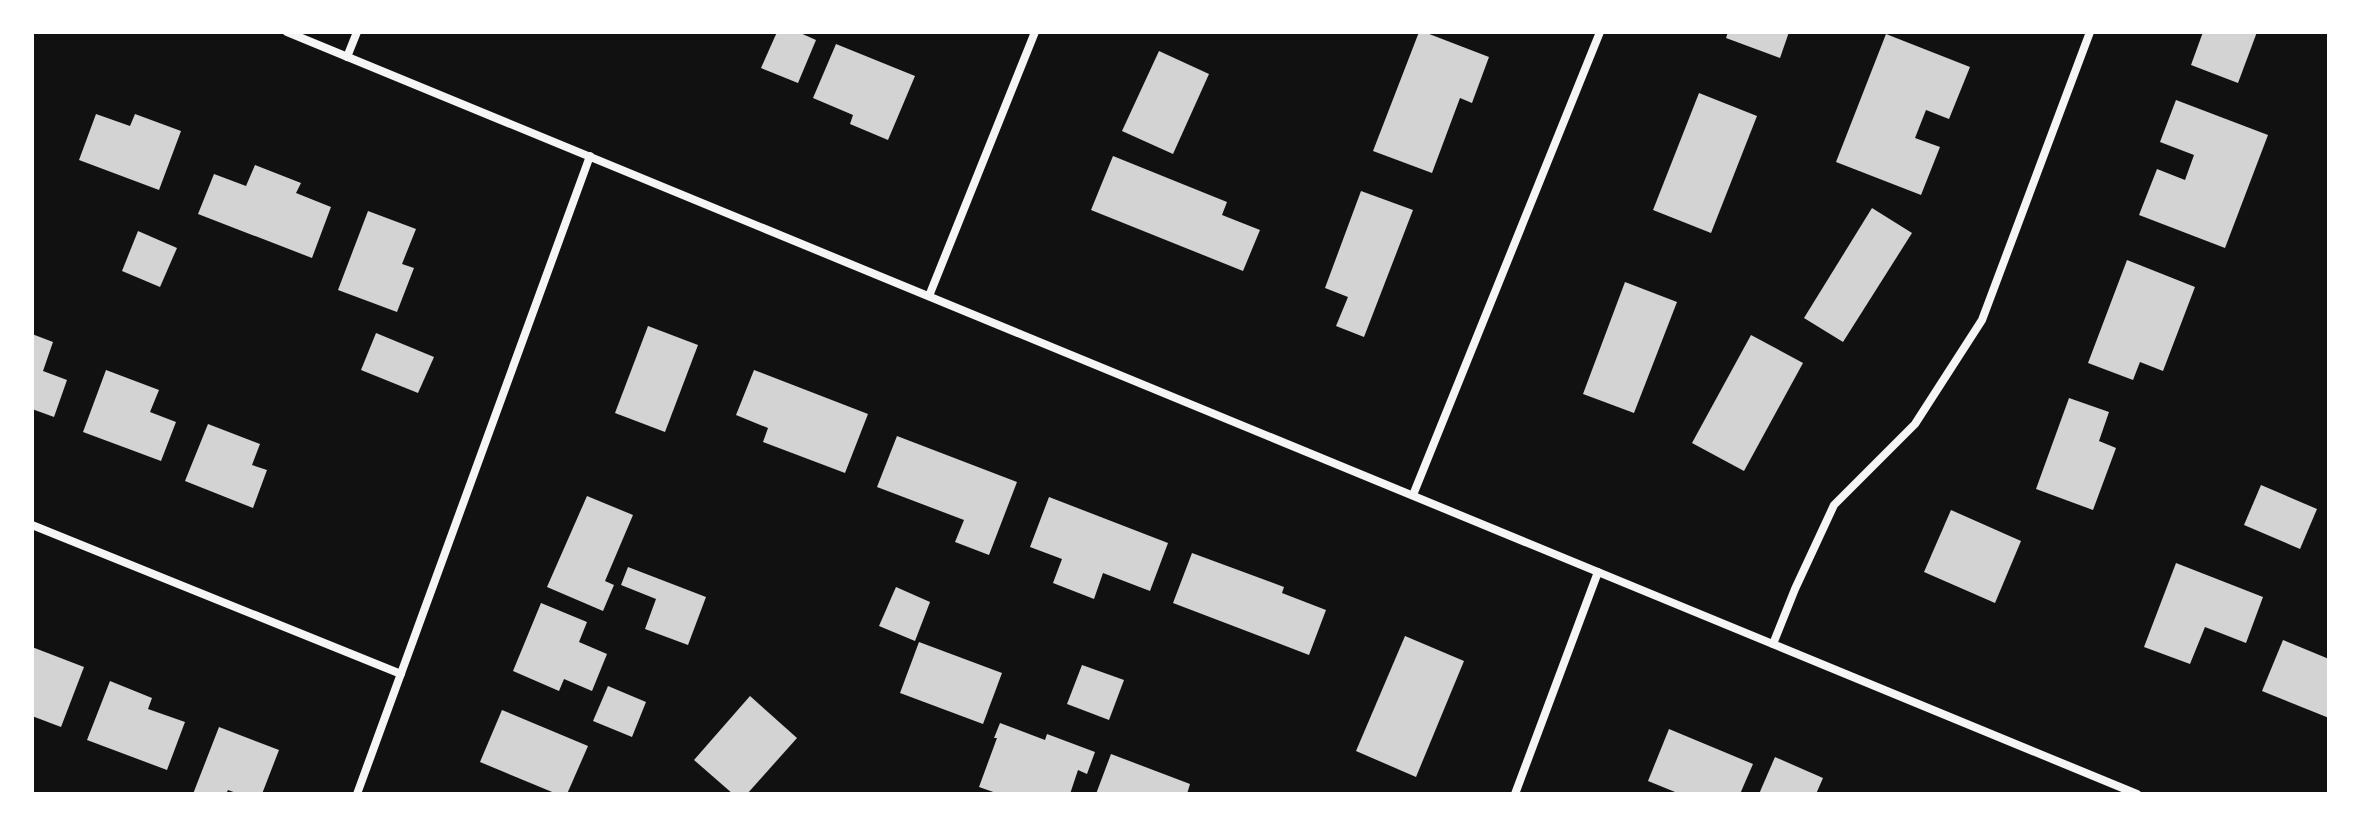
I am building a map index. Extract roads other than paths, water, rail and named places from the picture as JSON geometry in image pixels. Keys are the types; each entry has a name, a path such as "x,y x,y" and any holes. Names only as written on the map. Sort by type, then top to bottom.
{"street":[{"path":"287,32 2137,794"},
{"path":"347,57 357,32"},
{"path":"929,296 1035,32"},
{"path":"1413,495 1600,32"},
{"path":"1773,644 1834,505 1915,424 1982,320 2090,32"},
{"path":"357,794 590,156"},
{"path":"32,525 401,674"},
{"path":"1515,794 1598,572"}]}
